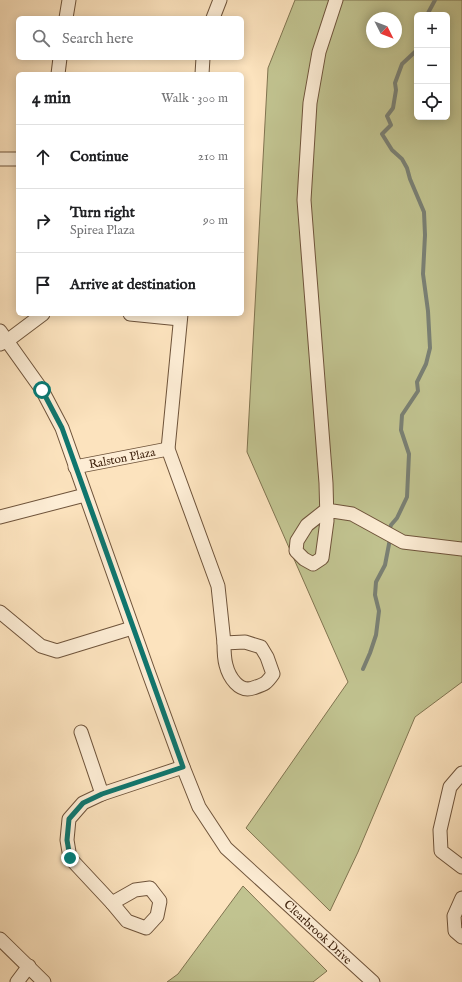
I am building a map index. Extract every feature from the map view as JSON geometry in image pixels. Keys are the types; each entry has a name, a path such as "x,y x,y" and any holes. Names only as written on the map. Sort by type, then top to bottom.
{"street":[{"path":"66,16 69,0"},
{"path":"214,16 220,0"},
{"path":"336,0 319,52 310,103 304,200 326,483 326,510 352,514 403,542 462,549"},
{"path":"58,72 60,60"},
{"path":"202,72 203,60"},
{"path":"0,159 16,159"},
{"path":"2,339 40,316"},
{"path":"163,316 180,317 168,448 218,586 224,643"},
{"name":"Clearbrook Drive","path":"2,339 42,390 62,428 132,628 199,807 226,848 373,982"},
{"name":"Ralston Plaza","path":"76,467 168,448"},
{"path":"0,517 85,494"},
{"path":"0,612 40,646 58,650 132,628"},
{"path":"80,732 102,794"},
{"path":"112,903 70,858 67,840 69,819 83,803 102,794 183,767"},
{"path":"462,773 450,787 440,830 441,851 462,868"},
{"path":"462,898 454,916 455,931 462,937"},
{"path":"0,939 44,982"},
{"path":"17,982 29,966"}],"green space":[{"path":"295,0 462,0 462,682 415,717 358,852 330,911 246,828 348,682 247,452 268,68"},
{"path":"243,886 327,971 313,982 167,982 178,974"}],"waterway":[{"path":"429,12 435,0"},
{"path":"363,669 376,635 379,611 375,595 376,582 385,565 390,539 388,534 391,525 397,518 407,497 409,454 401,430 402,415 418,391 417,382 426,364 430,348 428,311 423,274 425,235 424,212 407,168 402,159 392,150 382,134 391,125 387,116 393,108 396,90 395,83 402,64 414,53"}],"route":[{"path":"42,390 62,428 183,767 102,794 83,803 69,819 67,840 70,858"}]}
